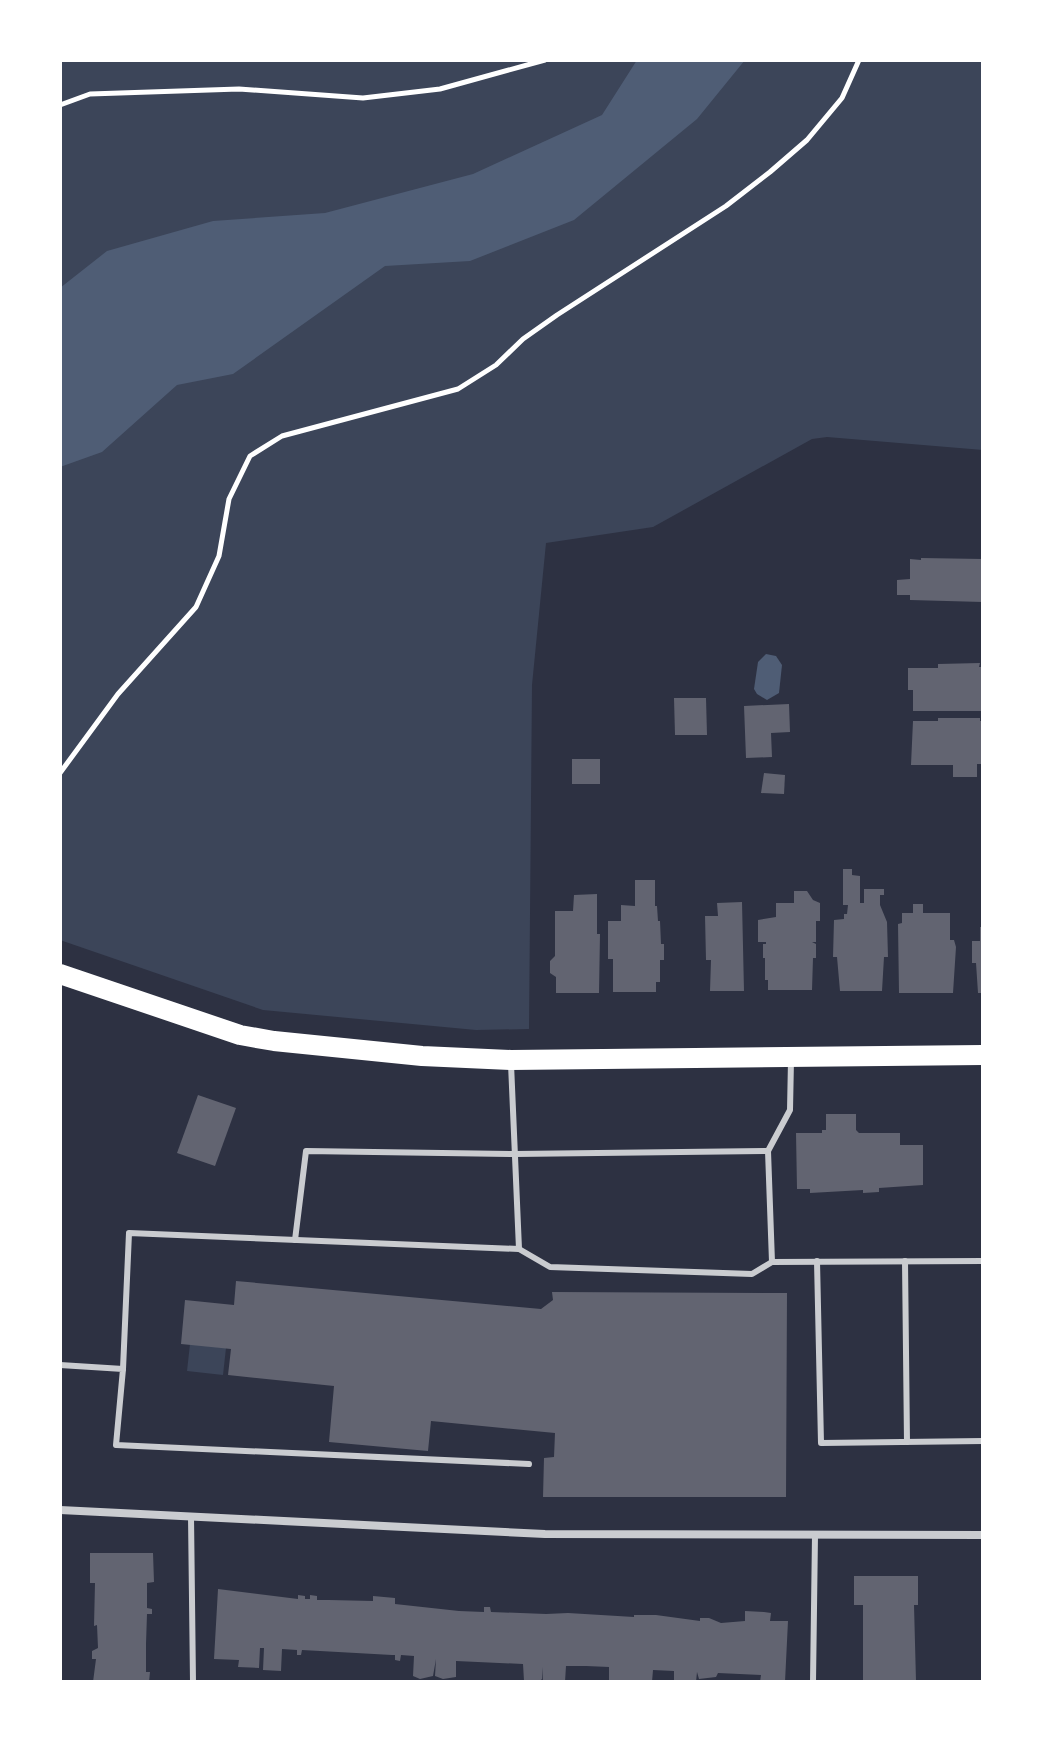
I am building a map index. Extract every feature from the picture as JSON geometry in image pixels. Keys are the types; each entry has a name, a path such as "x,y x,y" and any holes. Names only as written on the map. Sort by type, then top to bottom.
{"main road":[{"path":"60,974 249,1036 422,1056 511,1060 983,1055"}],"street":[{"path":"60,1510 545,1534 983,1535"}],"lane":[{"path":"772,1262 768,1151 790,1110 791,1057"},
{"path":"511,1060 519,1249"},
{"path":"295,1240 306,1151 515,1154 768,1151"},
{"path":"529,1464 116,1445 129,1233 519,1249 550,1267 752,1274 772,1262 983,1261"},
{"path":"817,1261 821,1443 983,1441"},
{"path":"905,1261 907,1442"},
{"path":"60,1365 123,1369"},
{"path":"191,1516 193,1682"},
{"path":"813,1682 815,1535"}],"path":[{"path":"60,105 90,94 239,89 363,98 440,89 545,60"},
{"path":"60,773 118,694 196,607 219,556 229,499 250,456 282,436 458,389 483,373 557,315 726,206 770,172 807,140 842,98 859,60"}],"shaded area":[{"path":"60,60 983,60 983,450 827,437 812,439 653,527 546,543 532,685 529,1029 476,1030 263,1010 60,940"},
{"path":"637,60 745,60 697,119 574,220 470,261 385,266 233,374 177,385 102,452 60,467 60,288 107,251 213,221 325,213 473,174 602,115"},
{"path":"766,654 776,656 782,665 779,693 767,700 754,689 758,662"},
{"path":"190,1344 226,1348 223,1375 187,1371"}],"building":[{"path":"910,559 983,559 983,602 910,600 910,595 897,595 897,580 910,579"},
{"path":"980,663 979,667 983,667 983,711 913,711 913,690 908,690 908,668"},
{"path":"674,698 706,698 707,735 675,735"},
{"path":"789,704 790,732 771,733 772,757 746,758 744,706"},
{"path":"938,718 980,718 983,721 983,764 977,764 977,777 953,777 953,765 911,765 913,721 938,721"},
{"path":"572,759 600,759 600,784 572,784"},
{"path":"764,773 785,775 784,794 761,793"},
{"path":"843,869 852,869 852,875 860,876 860,903 864,903 864,889 884,889 884,895 880,895 880,905 887,922 888,957 884,957 882,991 840,991 837,957 833,957 834,920 844,919 844,914 847,914 848,905 843,905"},
{"path":"635,880 655,880 655,906 660,921 661,944 664,944 660,982 656,982 656,992 613,992 613,959 608,959 608,921 621,921 621,905 635,906"},
{"path":"794,891 807,891 813,900 820,903 816,942 812,942 816,944 816,958 813,958 812,990 768,990 763,958 763,944 766,942 758,942 758,920 776,917 776,903 794,903"},
{"path":"597,894 599,993 556,993 556,977 550,973 550,961 555,956 555,911 573,911 574,895"},
{"path":"742,902 744,991 710,991 711,960 706,960 705,916 718,916 717,903"},
{"path":"913,904 923,904 923,913 950,913 950,940 954,940 956,947 953,993 899,993 898,924 902,923 902,913 913,913"},
{"path":"980,927 983,927 983,993 978,993 976,963 972,963 972,941 980,941"},
{"path":"198,1095 236,1108 215,1166 177,1153"},
{"path":"826,1114 856,1114 856,1130 859,1133 900,1133 900,1145 923,1145 923,1185 879,1188 879,1192 863,1193 863,1190 810,1193 810,1189 797,1189 796,1133 822,1133 826,1130"},
{"path":"236,1281 541,1309 553,1300 552,1292 787,1293 786,1497 543,1497 544,1458 554,1457 555,1433 431,1421 428,1451 329,1442 334,1386 228,1375 231,1349 181,1344 185,1300 234,1305"},
{"path":"90,1553 153,1553 154,1582 147,1583 147,1608 152,1609 152,1614 147,1614 146,1672 150,1672 149,1682 93,1682 96,1659 92,1659 92,1651 98,1648 97,1625 94,1626 95,1583 90,1583"},
{"path":"854,1576 918,1576 918,1605 914,1605 916,1681 863,1682 863,1605 854,1605"},
{"path":"218,1589 298,1599 298,1595 310,1599 310,1595 317,1596 317,1600 373,1601 373,1596 395,1598 395,1604 459,1611 484,1612 484,1607 490,1607 491,1612 656,1615 700,1621 700,1618 709,1618 721,1623 745,1621 745,1611 771,1613 770,1621 788,1621 785,1682 760,1682 761,1675 718,1673 716,1677 699,1679 697,1672 696,1682 674,1682 674,1671 653,1670 652,1682 609,1682 609,1667 566,1666 565,1682 543,1682 542,1667 539,1682 524,1681 523,1664 456,1661 456,1677 443,1679 435,1676 436,1659 433,1676 420,1679 413,1676 414,1656 401,1655 400,1661 395,1660 395,1655 302,1650 301,1655 297,1655 297,1650 282,1649 281,1671 263,1670 264,1648 260,1648 259,1668 238,1667 239,1660 214,1659"}]}
